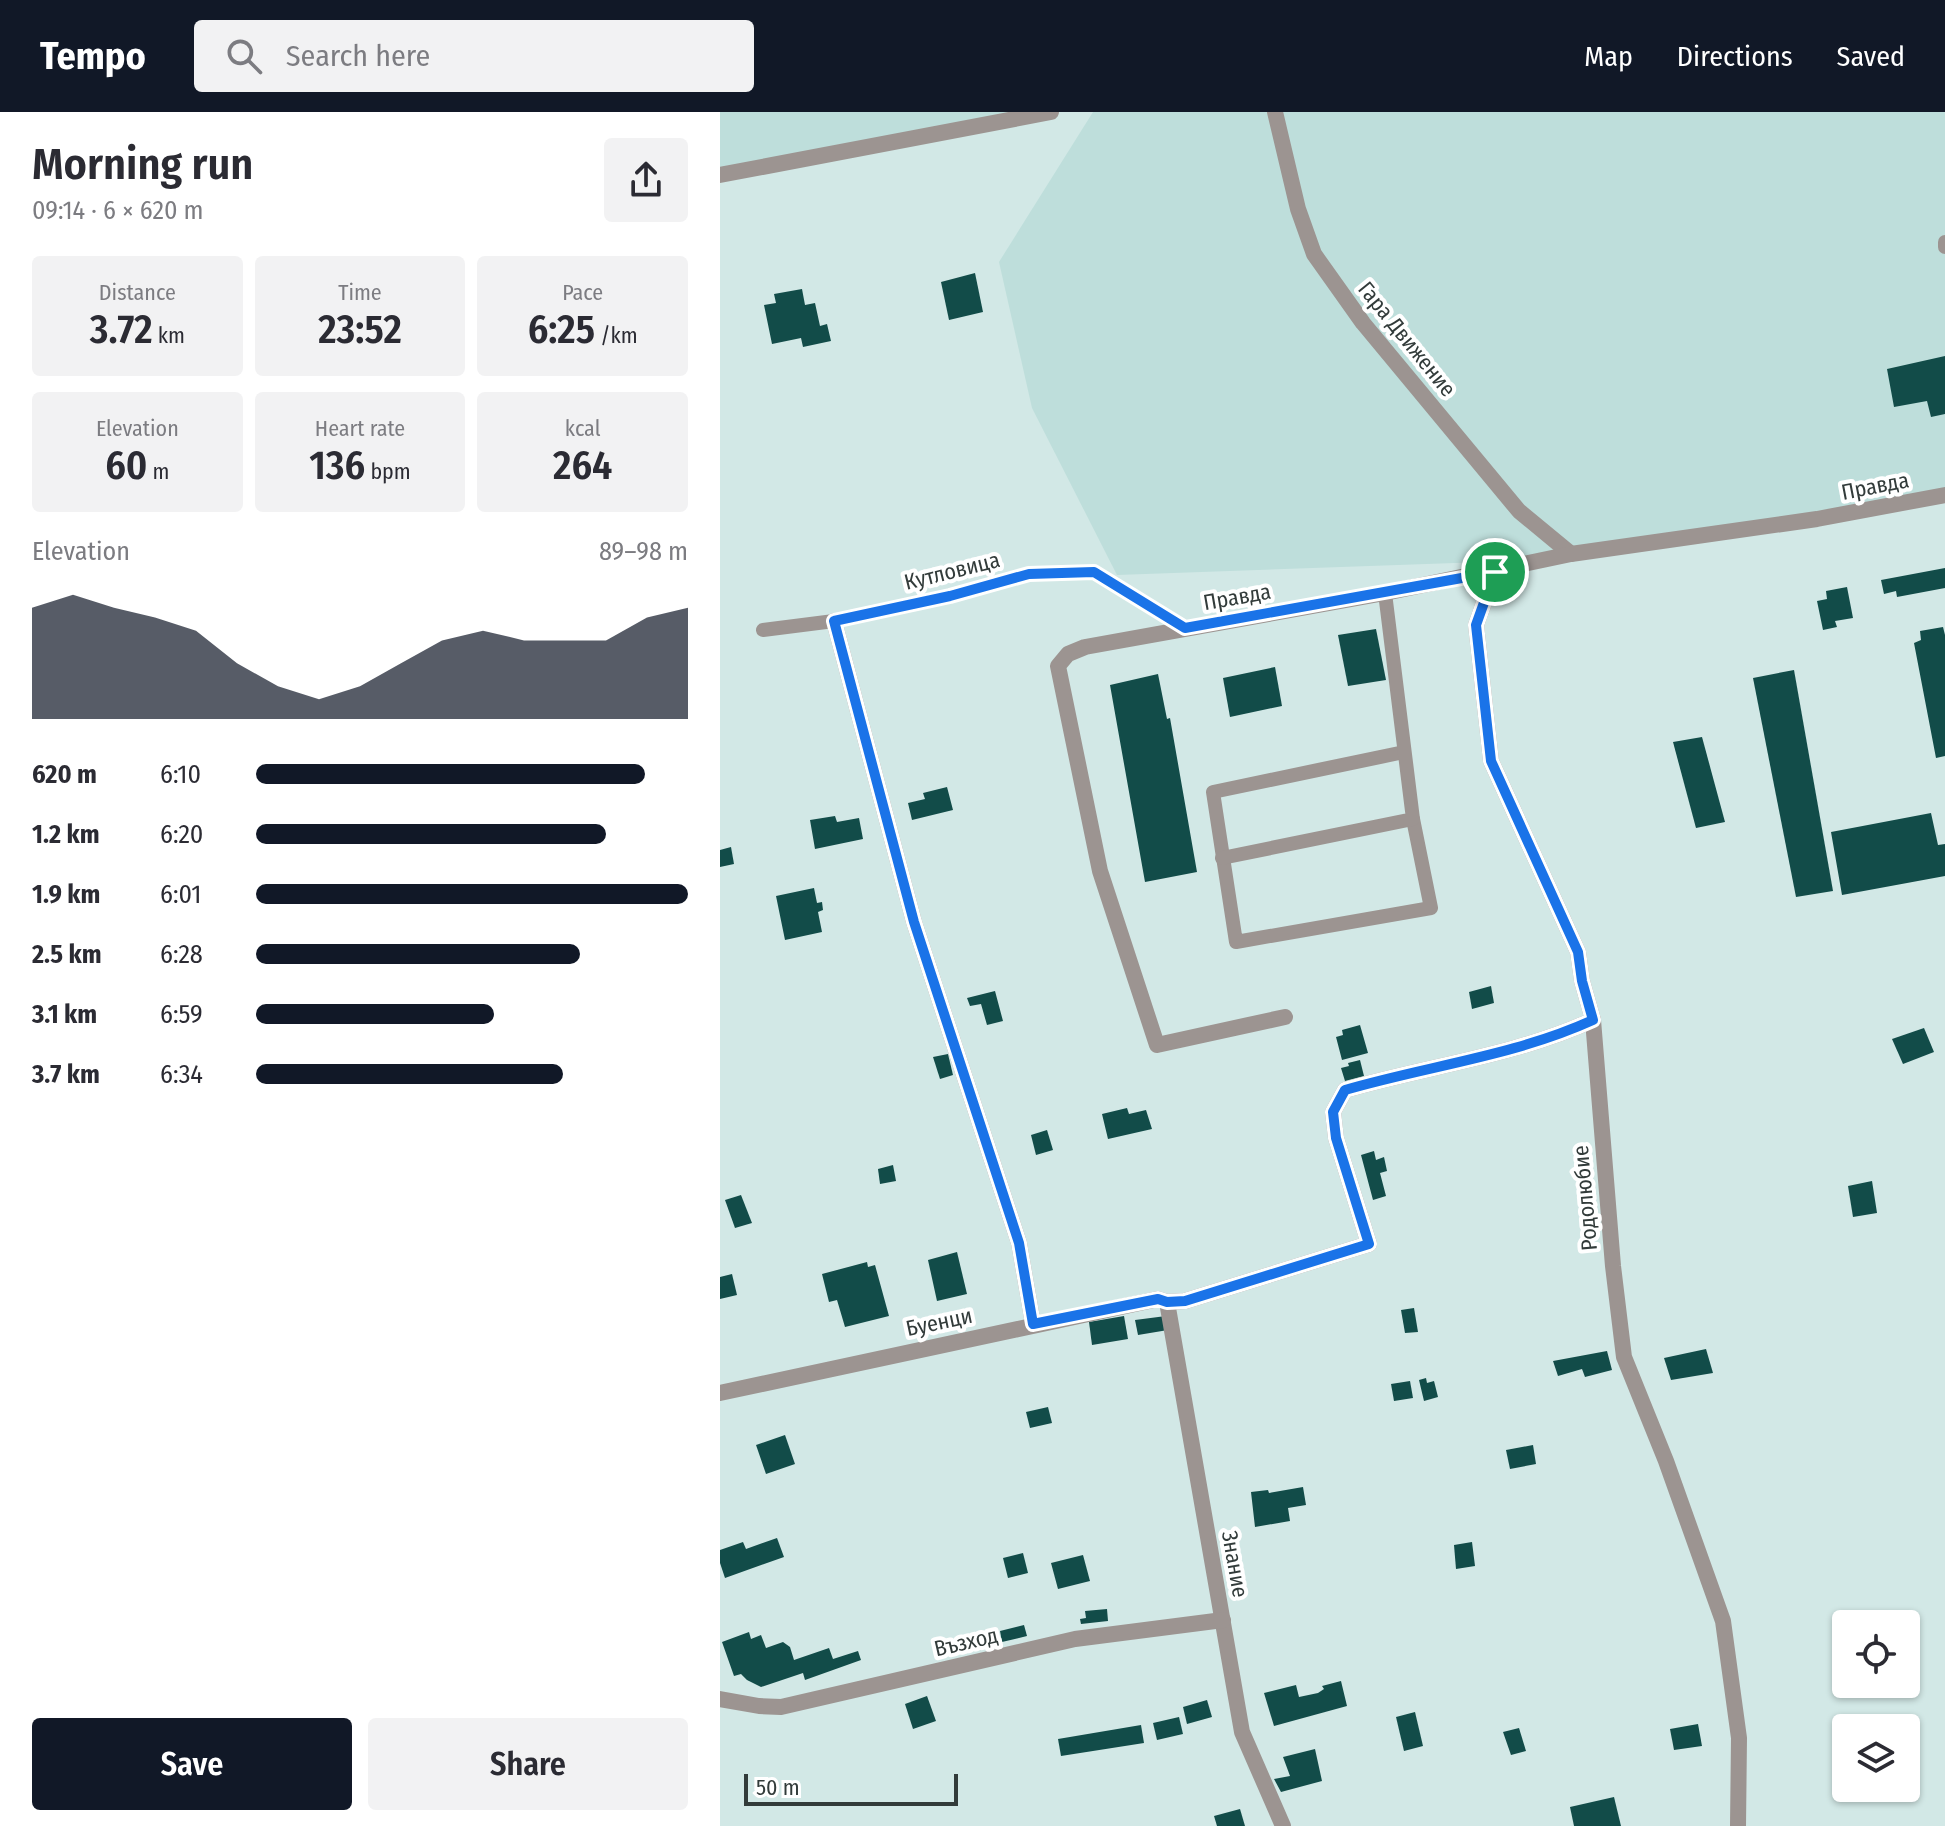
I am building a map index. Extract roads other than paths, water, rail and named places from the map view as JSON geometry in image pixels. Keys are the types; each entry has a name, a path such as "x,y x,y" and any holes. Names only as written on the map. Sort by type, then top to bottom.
{"street":[{"path":"720,175 1051,112"},
{"name":"Гара Движение","path":"1275,112 1298,209 1314,254 1363,323 1519,511 1571,554"},
{"name":"Правда","path":"1285,1017 1157,1045 1100,871 1058,666 1068,654 1085,647 1495,572 1571,554 1817,519 1945,495"},
{"name":"Родолюбие","path":"1495,572 1476,625 1491,761 1578,952 1593,1020 1613,1266 1624,1357 1666,1461 1723,1621 1739,1738 1738,1826"},
{"path":"834,621 914,922 1019,1243 1033,1324"},
{"name":"Буенци","path":"720,1393 1158,1299 1185,1301 1369,1244 1336,1138 1333,1112 1345,1090 1519,1048 1593,1020"},
{"name":"Знание","path":"1167,1302 1242,1732 1283,1826"},
{"name":"Възход","path":"720,1699 781,1707 1075,1639 1223,1620"}],"lane":[{"name":"Кутловица","path":"763,630 834,621 950,596 1029,574 1094,572 1185,628"},
{"path":"1385,593 1413,819 1431,908 1236,942 1213,792 1404,752"},
{"path":"1222,858 1413,819"}]}
